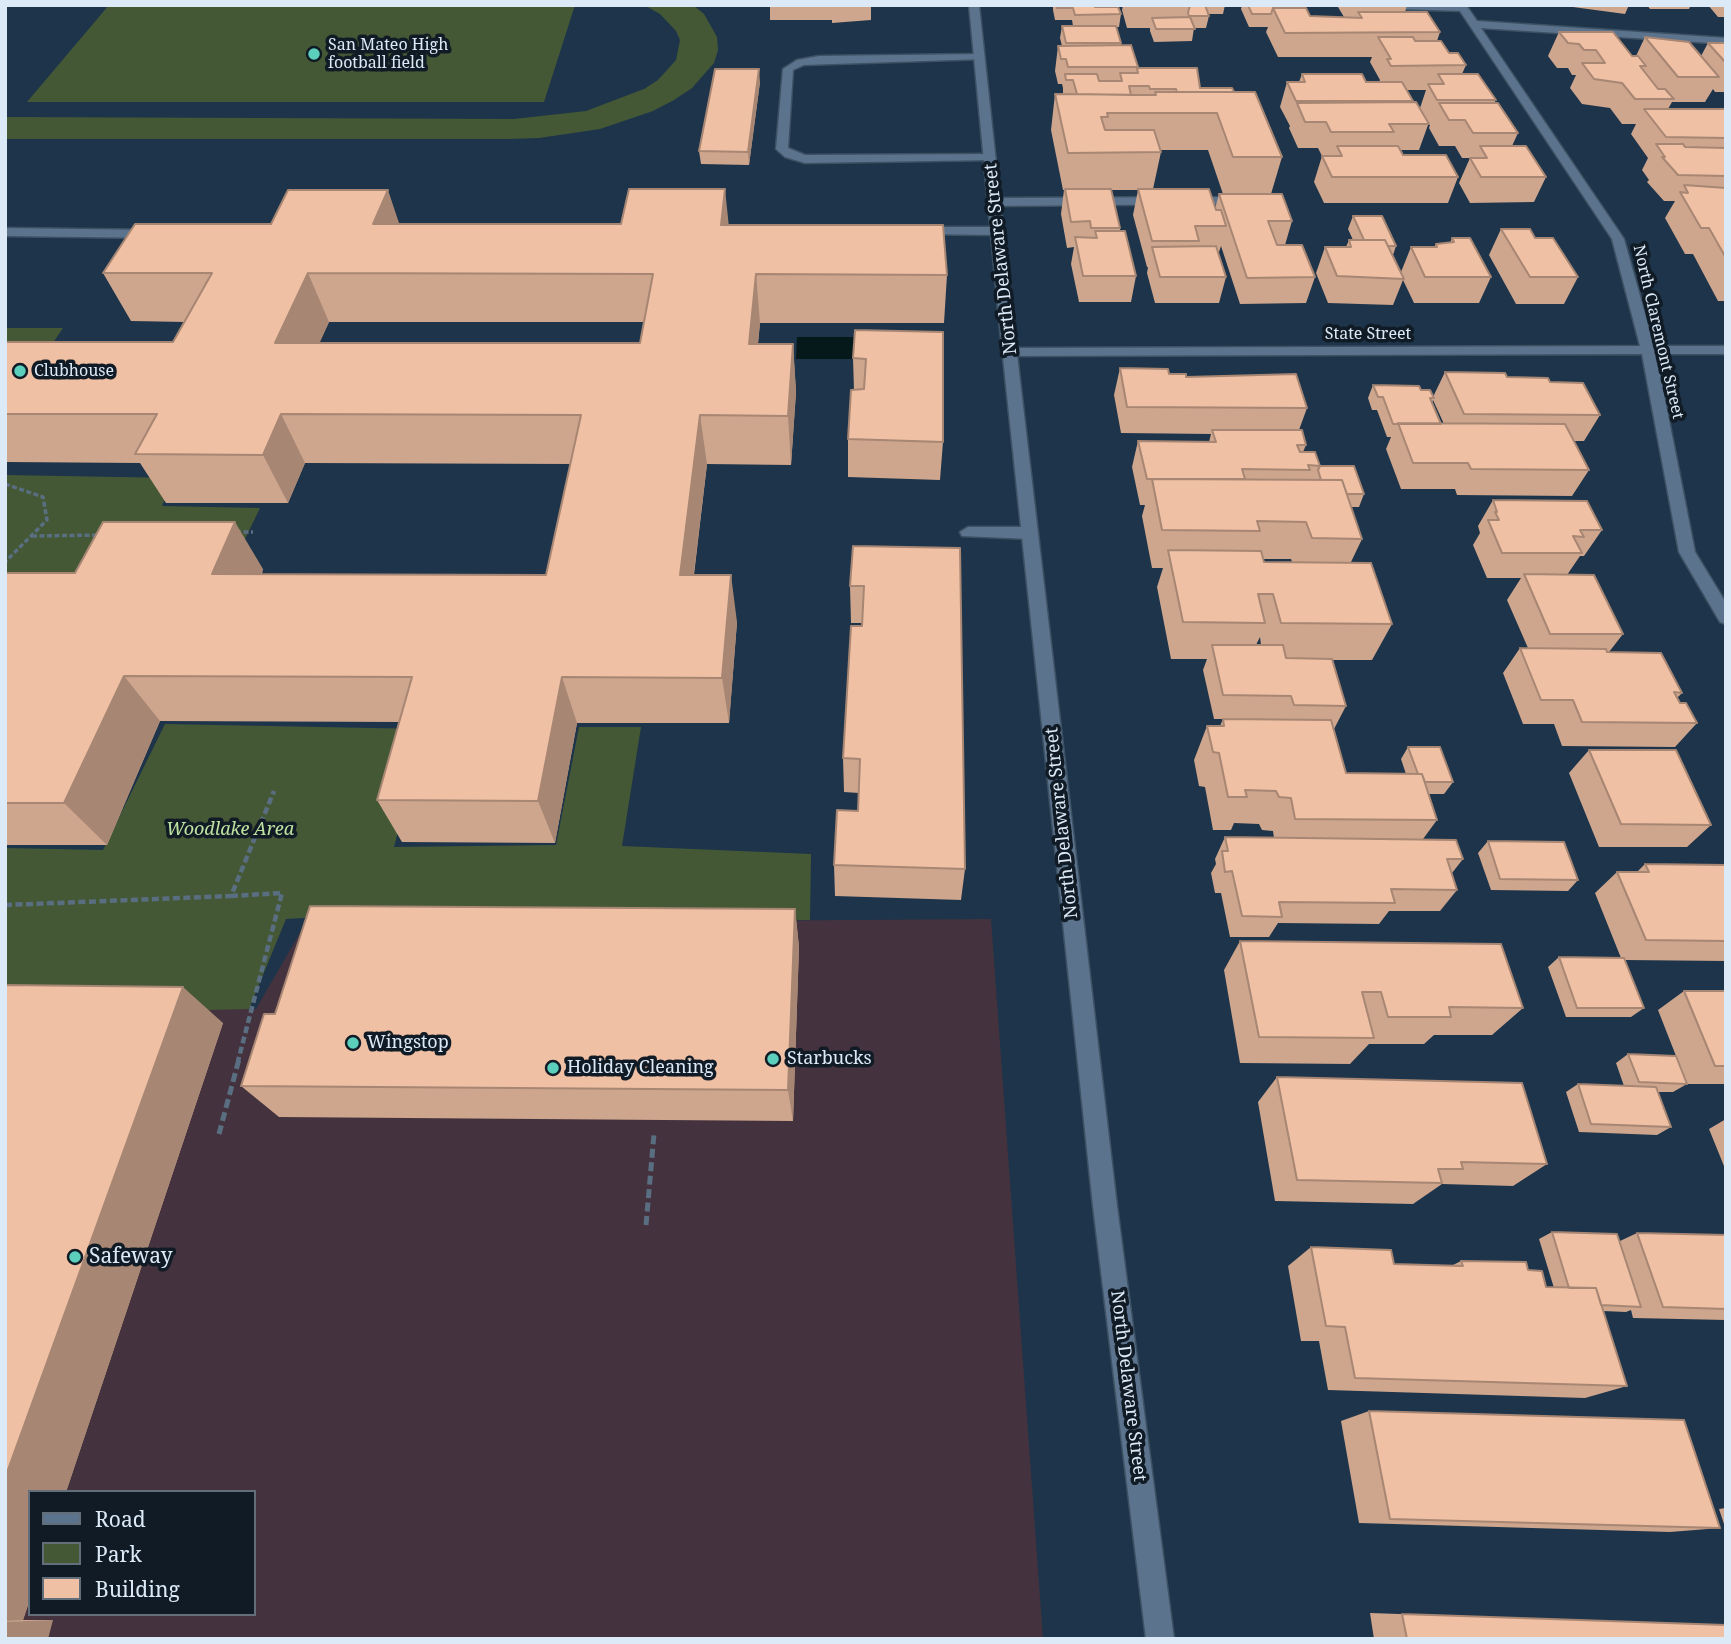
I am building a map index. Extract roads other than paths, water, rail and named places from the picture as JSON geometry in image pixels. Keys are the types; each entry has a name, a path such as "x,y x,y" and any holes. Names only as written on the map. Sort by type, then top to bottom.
{"street":[{"name":"North Delaware Street","path":"974,5 1105,1206 1160,1639"},
{"path":"1396,6 1462,7"},
{"name":"North Claremont Street","path":"1462,7 1618,239 1648,351 1687,552 1726,618"},
{"path":"1474,24 1726,41"},
{"path":"980,57 819,59 801,62 789,69 782,149 789,155 805,159 990,158"},
{"path":"995,202 1226,201"},
{"path":"911,231 998,231"},
{"path":"5,232 171,234"},
{"name":"State Street","path":"1010,352 1726,351"},
{"path":"968,532 1030,533"}],"place":[{"name":"San Mateo High football field","path":"314,54"},
{"name":"Clubhouse","path":"20,371"},
{"name":"Wingstop","path":"353,1043"},
{"name":"Starbucks","path":"773,1059"},
{"name":"Holiday Cleaning","path":"553,1068"},
{"name":"Safeway","path":"75,1257"}],"park label":[{"name":"Woodlake Area","path":"230,830"}]}
